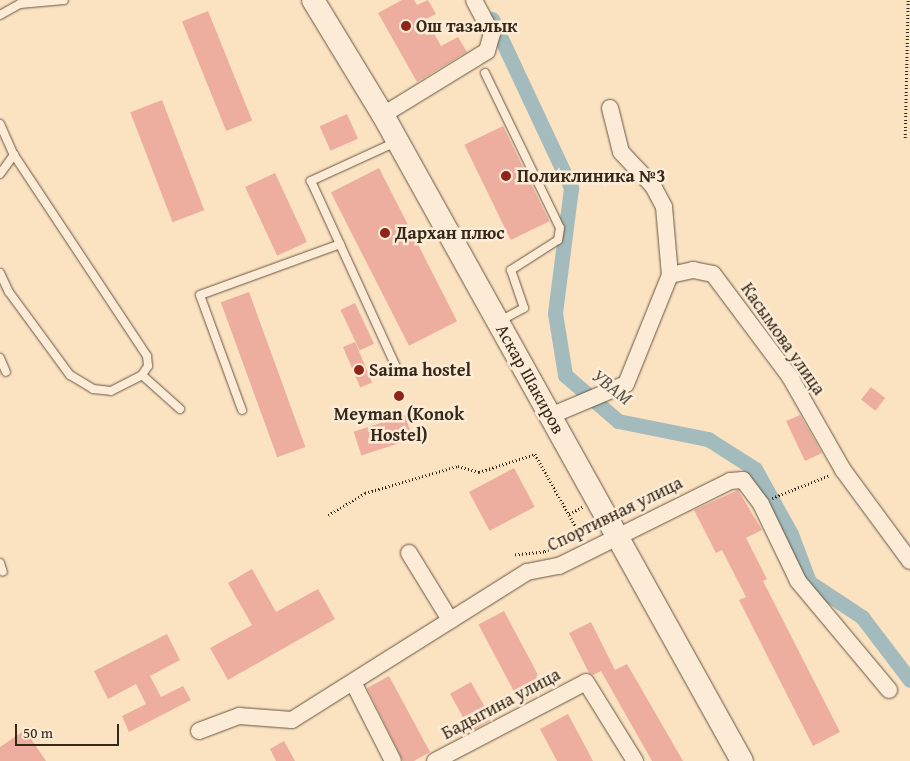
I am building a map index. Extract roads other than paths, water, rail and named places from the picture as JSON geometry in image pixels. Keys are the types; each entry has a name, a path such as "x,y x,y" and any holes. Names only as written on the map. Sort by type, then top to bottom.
{"main road":[{"name":"Аскар Шакиров","path":"313,0 383,115 742,761"}],"street":[{"path":"383,115 486,51 492,34 474,0"},
{"path":"550,416 626,384 670,275 664,207 653,186 620,152 610,108"},
{"name":"Касымова улица","path":"670,275 693,270 713,274 790,377 843,470 910,561"},
{"name":"Спортивная улица","path":"199,731 238,716 292,720 354,684 450,620 527,572 559,566 616,535 730,480 743,480 761,504 798,581 889,690"},
{"path":"409,553 450,620"},
{"name":"Бадыгина улица","path":"435,761 586,682 635,761"},
{"path":"354,684 393,761"}],"lane":[{"path":"0,15 20,4 64,0"},
{"path":"485,73 560,228 558,240 511,270 524,308 498,322"},
{"path":"0,124 14,155 147,356 148,366 142,375 111,391 92,389 70,375 9,292 0,273"},
{"path":"397,369 311,181 398,142"},
{"path":"0,174 14,155"},
{"path":"242,410 200,295 340,244"},
{"path":"0,295 9,292"},
{"path":"0,358 6,372"},
{"path":"142,375 180,409"},
{"path":"0,563 3,572"}],"waterway":[{"name":"УВАМ","path":"492,19 571,188 555,313 565,375 618,421 708,439 755,469 791,534 809,582 862,617 910,680"}],"place":[{"name":"Ош тазалык","path":"406,26"},
{"name":"Поликлиника №3","path":"506,176"},
{"name":"Дархан плюс","path":"385,233"},
{"name":"Saima hostel","path":"359,370"},
{"name":"Meyman (Konok Hostel)","path":"399,396"}]}
